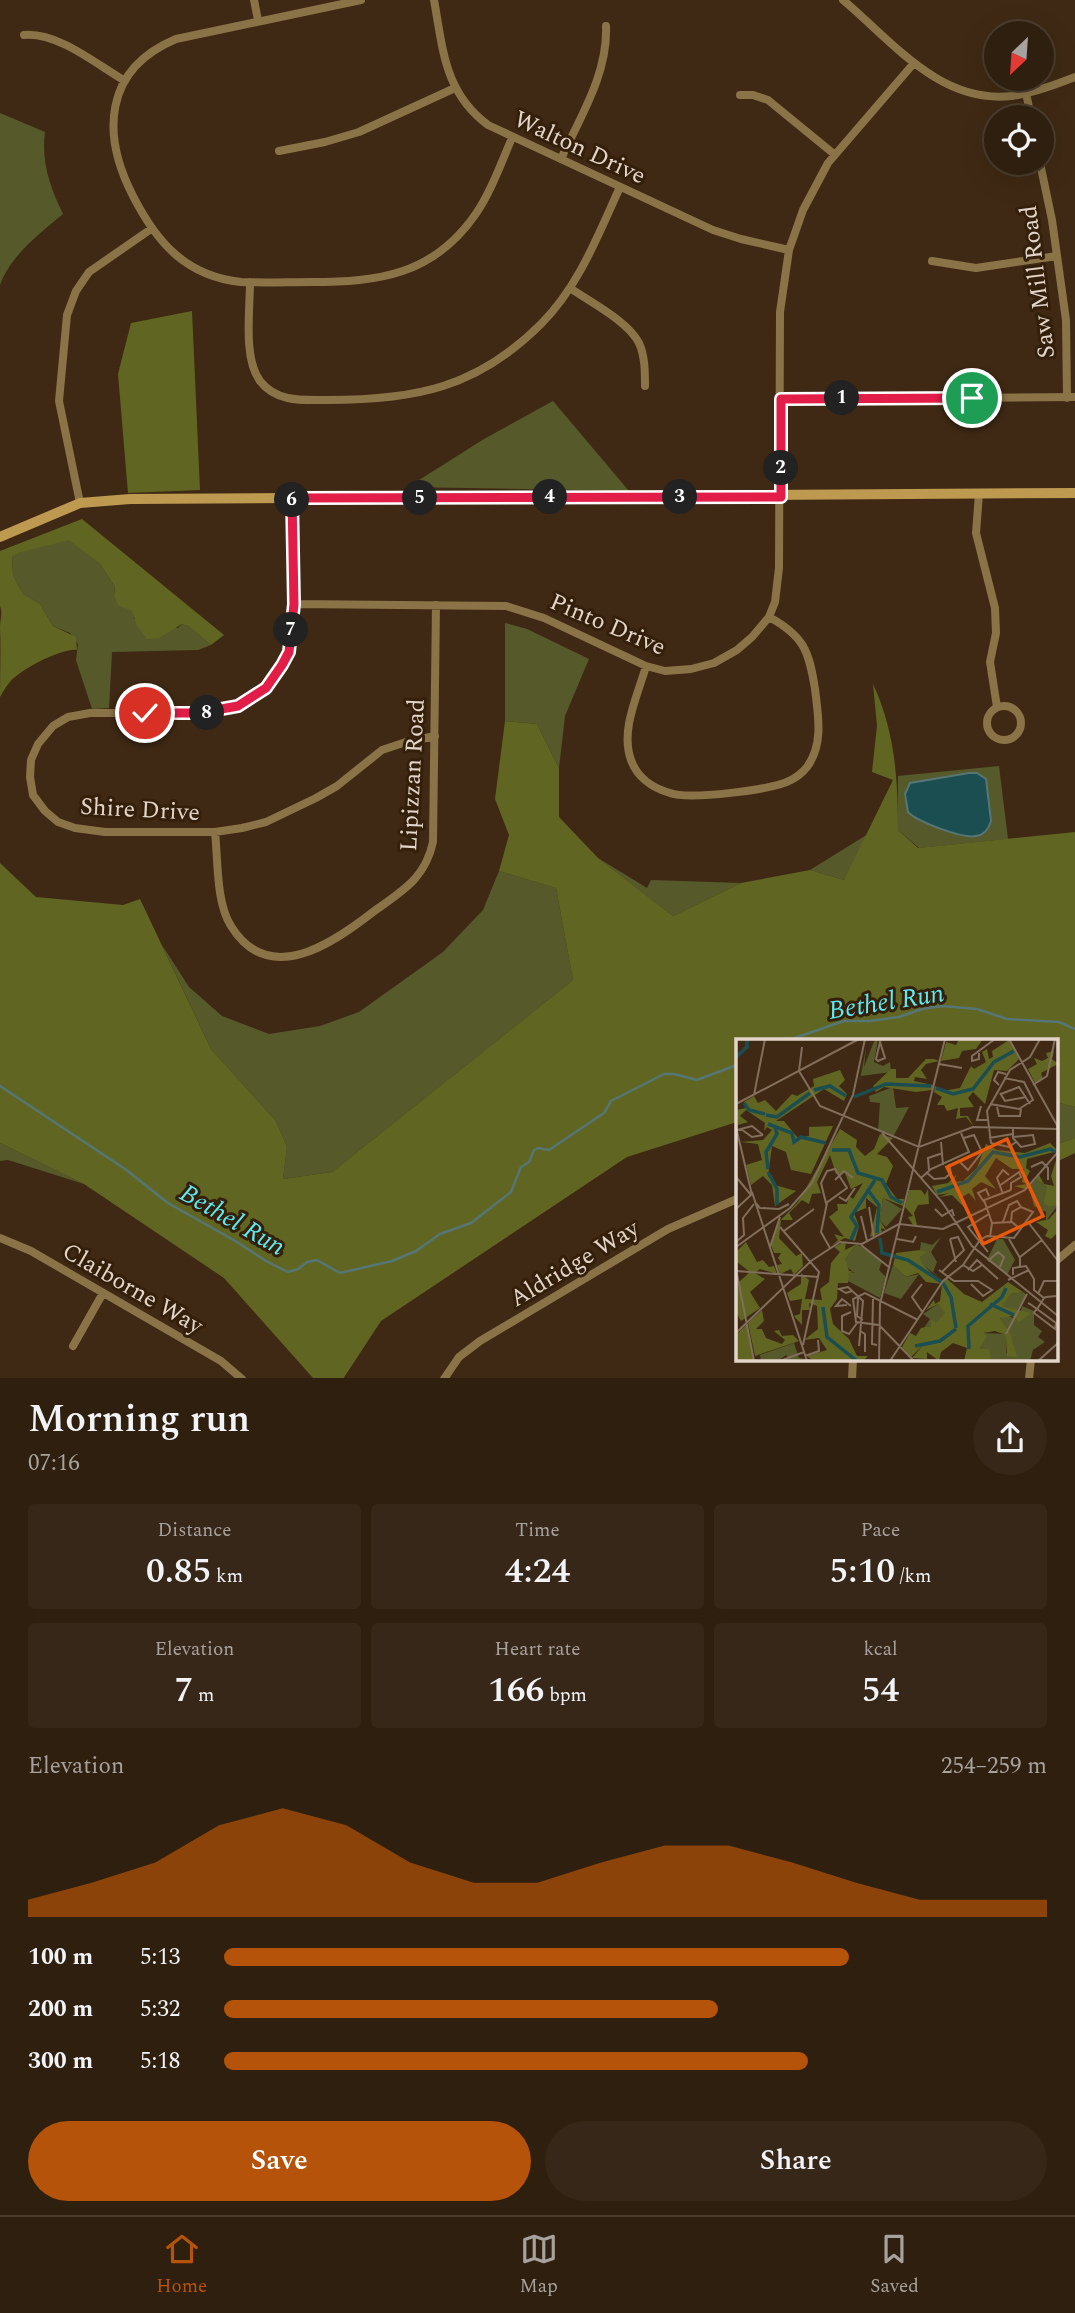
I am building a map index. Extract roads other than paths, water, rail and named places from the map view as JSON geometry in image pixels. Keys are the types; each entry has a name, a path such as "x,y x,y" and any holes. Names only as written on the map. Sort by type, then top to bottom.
{"main road":[{"path":"0,537 80,503 130,499 781,497 1075,493"}],"street":[{"path":"254,0 258,20"},
{"path":"361,0 258,20 168,42 142,61 125,81 113,114 114,147 123,177 151,229 169,250 195,268 223,279 250,282 360,281 390,276 419,265 452,241 473,218 512,138"},
{"name":"Walton Drive","path":"434,0 447,69 454,88 481,120 512,138 723,234 789,250"},
{"path":"843,0 914,63 935,78 963,90 993,96 1026,93 1075,77"},
{"path":"561,159 602,67 606,26"},
{"path":"24,35 36,34 54,39 125,81"},
{"name":"Pinto Drive","path":"294,604 506,606 595,640 646,666 665,671 691,669 714,663 745,644 769,617 778,583 781,497 780,312 789,250 809,196 834,154 914,63"},
{"path":"279,151 359,132 454,88"},
{"path":"1026,93 1028,105"},
{"path":"740,95 752,95 768,100 834,154"},
{"name":"Saw Mill Road","path":"1042,175 1066,320 1071,397"},
{"path":"250,282 250,358 253,369 269,390 297,400 394,398 439,388 488,366 524,340 549,316 584,265 620,187"},
{"path":"80,503 59,401 67,315 76,291 89,272 151,229"},
{"path":"932,261 976,268 1057,256"},
{"path":"570,288 623,324 635,337 642,352 645,386"},
{"path":"781,399 1071,397"},
{"path":"979,494 976,533 995,608 996,633 989,662 997,707"},
{"name":"Shire Drive","path":"292,498 294,604 289,652 266,688 238,706 199,713 90,713 68,717 53,726 38,744 31,760 33,795 58,822 105,832 215,832 267,822 290,812 337,786 382,750 435,736"},
{"name":"Lipizzan Road","path":"215,832 225,916 242,940 268,955 297,956 312,952 362,921 417,879 427,865 433,842 436,605"},
{"path":"646,666 629,724 627,743 638,774 648,783 672,794 692,796 776,786 791,780 806,769 814,756 819,719 807,652 792,632 769,617"},
{"path":"1003,705 1014,709 1021,719 1020,730 1011,739 1000,740 988,730 989,714 997,707 1003,705"},
{"name":"Aldridge Way","path":"444,1378 459,1357 480,1341 668,1229 736,1199"},
{"name":"Claiborne Way","path":"0,1238 31,1251 221,1361 242,1378"},
{"path":"1058,1259 1075,1245"},
{"path":"73,1346 103,1293"}],"water":[{"path":"977,773 986,779 991,821 981,834 970,836 941,829 908,812 905,794 910,783"}],"waterway":[{"name":"Bethel Run","path":"792,1039 844,1021 899,1017 942,1006 977,1009 1007,1019 1059,1022 1075,1029"},
{"name":"Bethel Run","path":"0,1086 125,1169 168,1203 266,1261 288,1272 317,1260 340,1273 392,1261 416,1251 440,1234 471,1223 511,1192 521,1167 529,1162 534,1150 549,1150 604,1113 611,1101 664,1074 697,1080 736,1065"}]}
